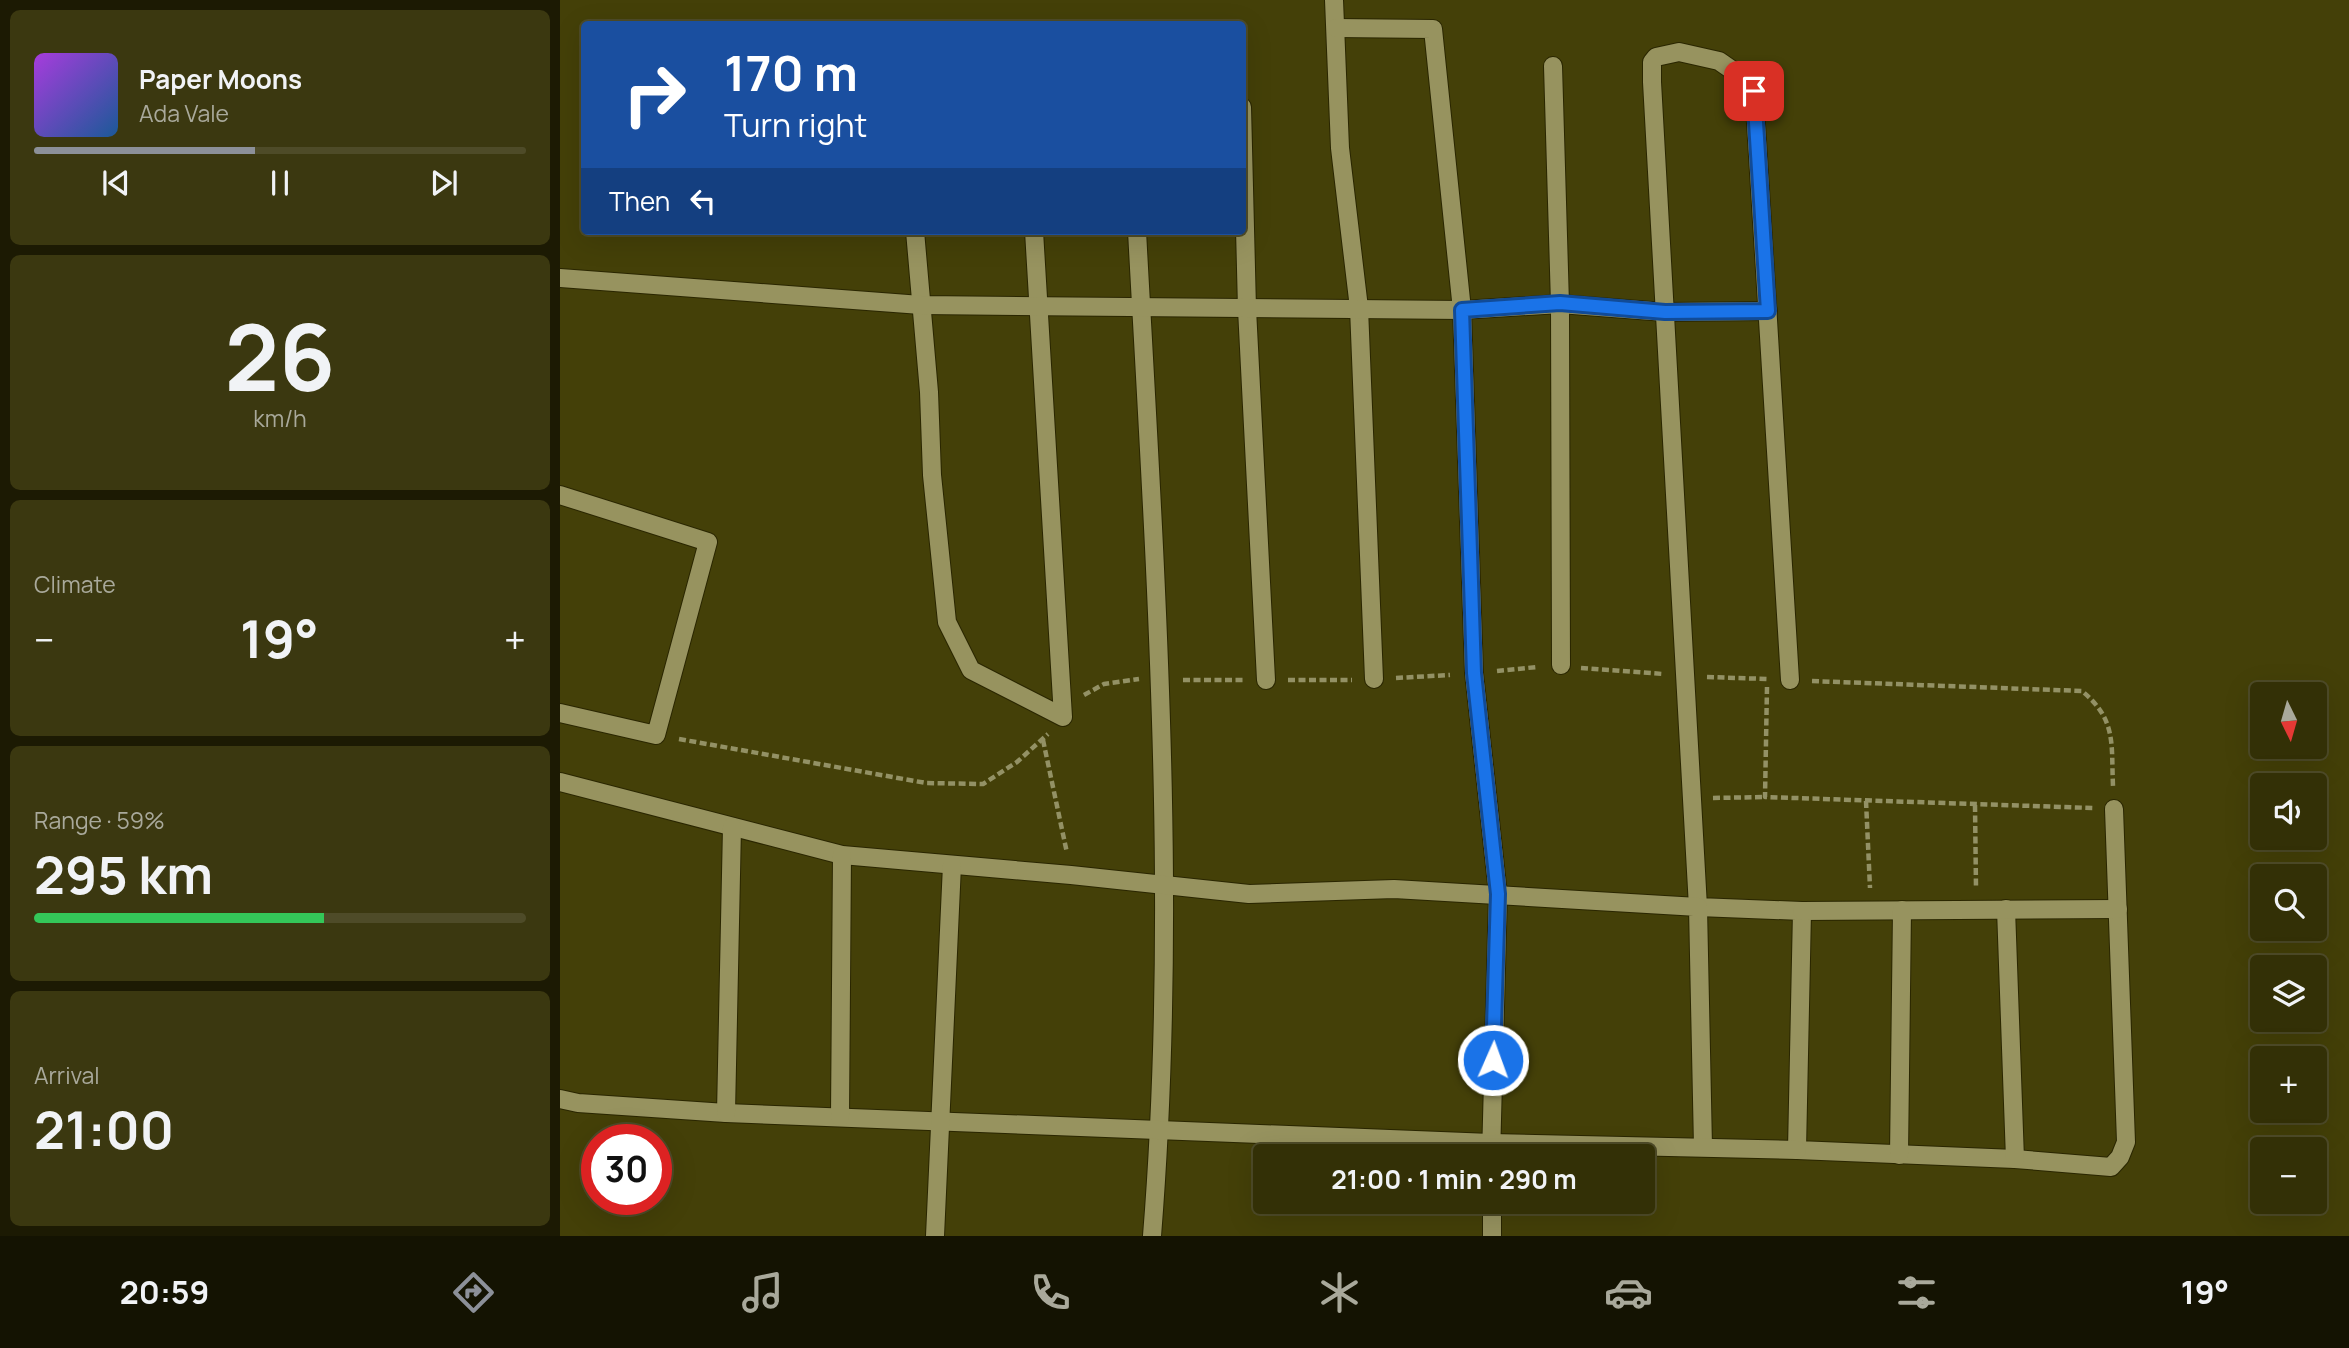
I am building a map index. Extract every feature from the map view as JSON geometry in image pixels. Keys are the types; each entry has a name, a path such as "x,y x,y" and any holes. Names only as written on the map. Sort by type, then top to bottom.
{"street":[{"path":"1334,0 1340,148 1359,308 1374,679"},
{"path":"1336,28 1433,29 1462,310 1474,673 1498,894 1491,1144"},
{"path":"1703,1147 1698,907 1652,62 1656,57 1679,52 1719,61 1745,79 1754,91 1790,680"},
{"path":"1553,66 1560,303 1561,665"},
{"path":"915,235 929,392 932,475 947,622 971,670 1063,717"},
{"path":"1034,235 1063,717"},
{"path":"1137,235 1161,680 1166,885 1161,1130 1152,1236"},
{"path":"1245,235 1266,680"},
{"path":"560,278 921,305 1462,310 1560,303 1665,312 1768,311"},
{"path":"560,495 708,542 656,735 560,713"},
{"path":"560,782 842,855 1071,874 1249,894 1394,889 1802,911 2118,908"},
{"path":"1655,1148 1703,1147 2015,1159 2110,1167 2126,1142 2115,809"},
{"path":"726,1113 732,827"},
{"path":"840,1117 842,855"},
{"path":"934,1236 942,1121 952,865"},
{"path":"2006,909 2015,1159"},
{"path":"1899,1156 1902,910"},
{"path":"1797,1150 1802,911"},
{"path":"560,1100 726,1113 1161,1130 1392,1144"},
{"path":"1492,1214 1492,1236"}],"path":[{"path":"656,735 926,783 983,785 1043,740 1081,696 1104,684 1135,679 1374,679 1561,665 1685,676 2082,691 2097,704 2111,734 2115,809 1765,797 1692,799"},
{"path":"1765,797 1768,679"},
{"path":"1043,740 1071,874"},
{"path":"1866,801 1871,910"},
{"path":"1975,805 1976,910"}],"route":[{"path":"1493,1060 1498,894 1474,673 1462,310 1560,303 1665,312 1768,311 1754,91"}]}
